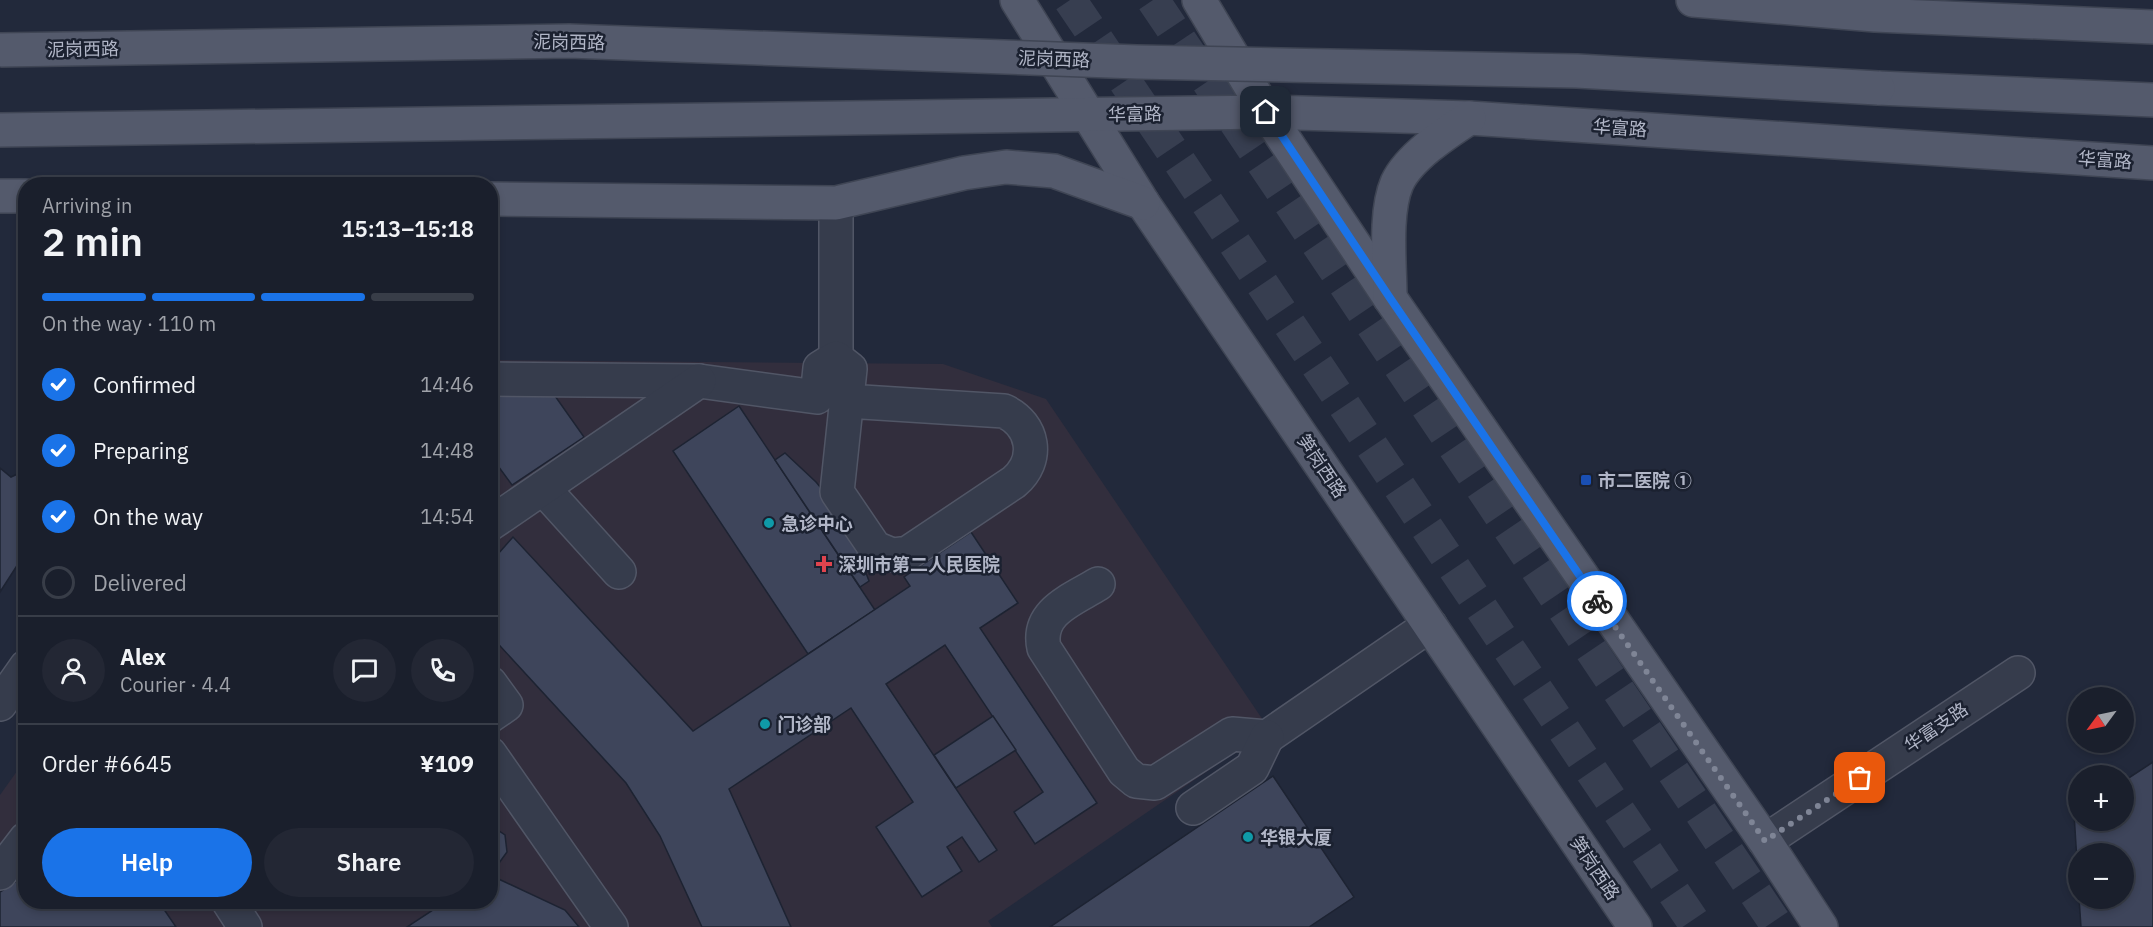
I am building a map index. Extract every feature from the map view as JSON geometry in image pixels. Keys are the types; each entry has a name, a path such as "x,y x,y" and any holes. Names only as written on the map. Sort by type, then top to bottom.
{"main road":[{"name":"笋岗西路","path":"1017,0 1143,203 1635,927"},
{"path":"1199,0 1266,112 1390,298 1765,841 1821,927"},
{"path":"1693,0 1875,15 2153,27"},
{"name":"泥岗西路","path":"0,50 569,41 1137,62 1576,71 1878,88 2153,100"},
{"name":"华富路","path":"1087,114 1266,112 1469,118 2153,163"},
{"path":"0,130 1087,114"},
{"path":"1390,298 1390,210 1398,182 1421,153 1469,118"},
{"path":"498,199 836,203 964,173 1006,167 1054,171 1096,184 1143,203"},
{"path":"0,196 18,196"}],"street":[{"path":"836,203 836,358"},
{"path":"498,379 699,381 817,397 820,368 836,358"},
{"path":"836,358 850,369 837,492 871,544 882,553 897,555 908,553 1014,482 1028,465 1031,452 1029,435 1019,420 1004,411 847,401"},
{"path":"498,519 699,381"},
{"path":"543,488 619,572"},
{"path":"1098,584 1052,614 1044,625 1042,638 1045,651 1127,774 1140,782 1159,781 1232,734 1267,737"},
{"path":"1192,808 1252,768 1267,737 1430,625"},
{"name":"华富支路","path":"1765,841 2018,673"},
{"path":"0,704 18,678"},
{"path":"498,694 506,705 498,710"},
{"path":"498,765 611,927"},
{"path":"0,873 18,849"},
{"path":"233,909 245,927"}],"shaded area":[{"name":"深圳市第二人民医院","path":"498,360 943,364 1046,399 1269,729 988,921 992,927 0,927 0,795 18,770 18,909 498,909"}],"building":[{"path":"498,384 548,386 584,437 512,485 498,466"},
{"name":"急诊中心","path":"739,406 875,610 808,654 673,451"},
{"path":"785,453 816,482 835,505 849,528 869,581 860,587 775,460"},
{"path":"0,468 11,477 18,474 18,564 0,592"},
{"name":"门诊部","path":"971,532 1018,603 980,628 1097,803 1035,844 1014,812 1043,792 945,645 886,684 997,850 979,862 962,837 947,847 962,871 922,897 876,827 913,802 851,708 729,789 791,927 702,927 660,836 626,783 498,644 498,554 513,537 693,731 910,586 904,577"},
{"path":"993,716 1016,750 956,788 934,755"},
{"path":"2153,762 2153,927 2081,927 2080,909 2134,909 2134,843 2076,843 2075,831 2134,831 2134,774"},
{"name":"华银大厦","path":"1273,776 1354,897 1309,927 1050,927"},
{"path":"498,830 505,835 507,852 499,863"},
{"path":"498,879 565,910 579,927 407,927 434,909 498,909"},
{"path":"18,880 18,909 164,909 176,927 0,927 0,892"}],"tunnel":[{"path":"1070,0 1697,927"},
{"path":"1153,0 1778,927"}],"way so far":[{"path":"1597,601 1765,841 1860,778"}],"place":[{"name":"市二医院 ①","path":"1586,480"},
{"name":"急诊中心","path":"769,523"},
{"name":"深圳市第二人民医院","path":"824,564"},
{"name":"门诊部","path":"765,724"},
{"name":"华银大厦","path":"1248,837"}],"route":[{"path":"1266,112 1597,601"}]}
